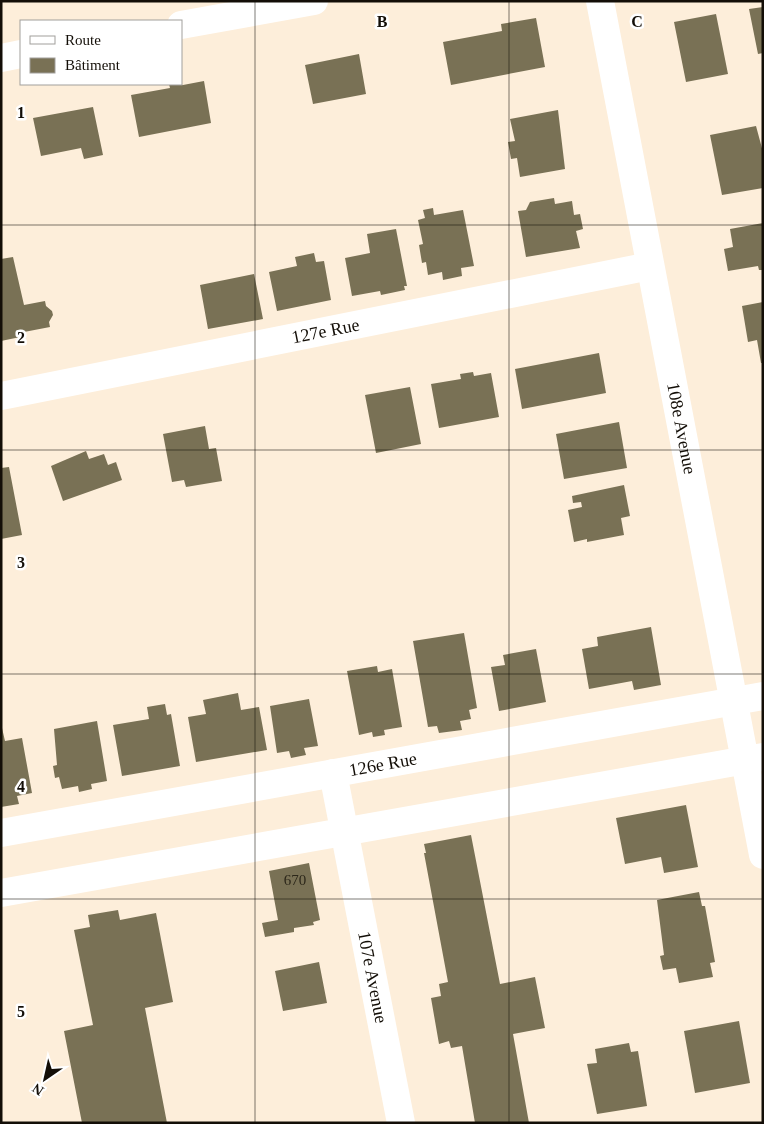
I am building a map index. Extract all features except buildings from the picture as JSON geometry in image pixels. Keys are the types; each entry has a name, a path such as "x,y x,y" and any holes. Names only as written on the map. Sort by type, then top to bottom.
{"street":[{"path":"182,25 314,1"},
{"name":"108e Avenue","path":"600,1 734,701 754,758 763,855"},
{"path":"1,58 20,54"},
{"name":"127e Rue","path":"1,396 650,266"},
{"name":"126e Rue","path":"1,833 763,696"},
{"path":"1,893 754,758"},
{"name":"107e Avenue","path":"333,773 400,1123"}]}
